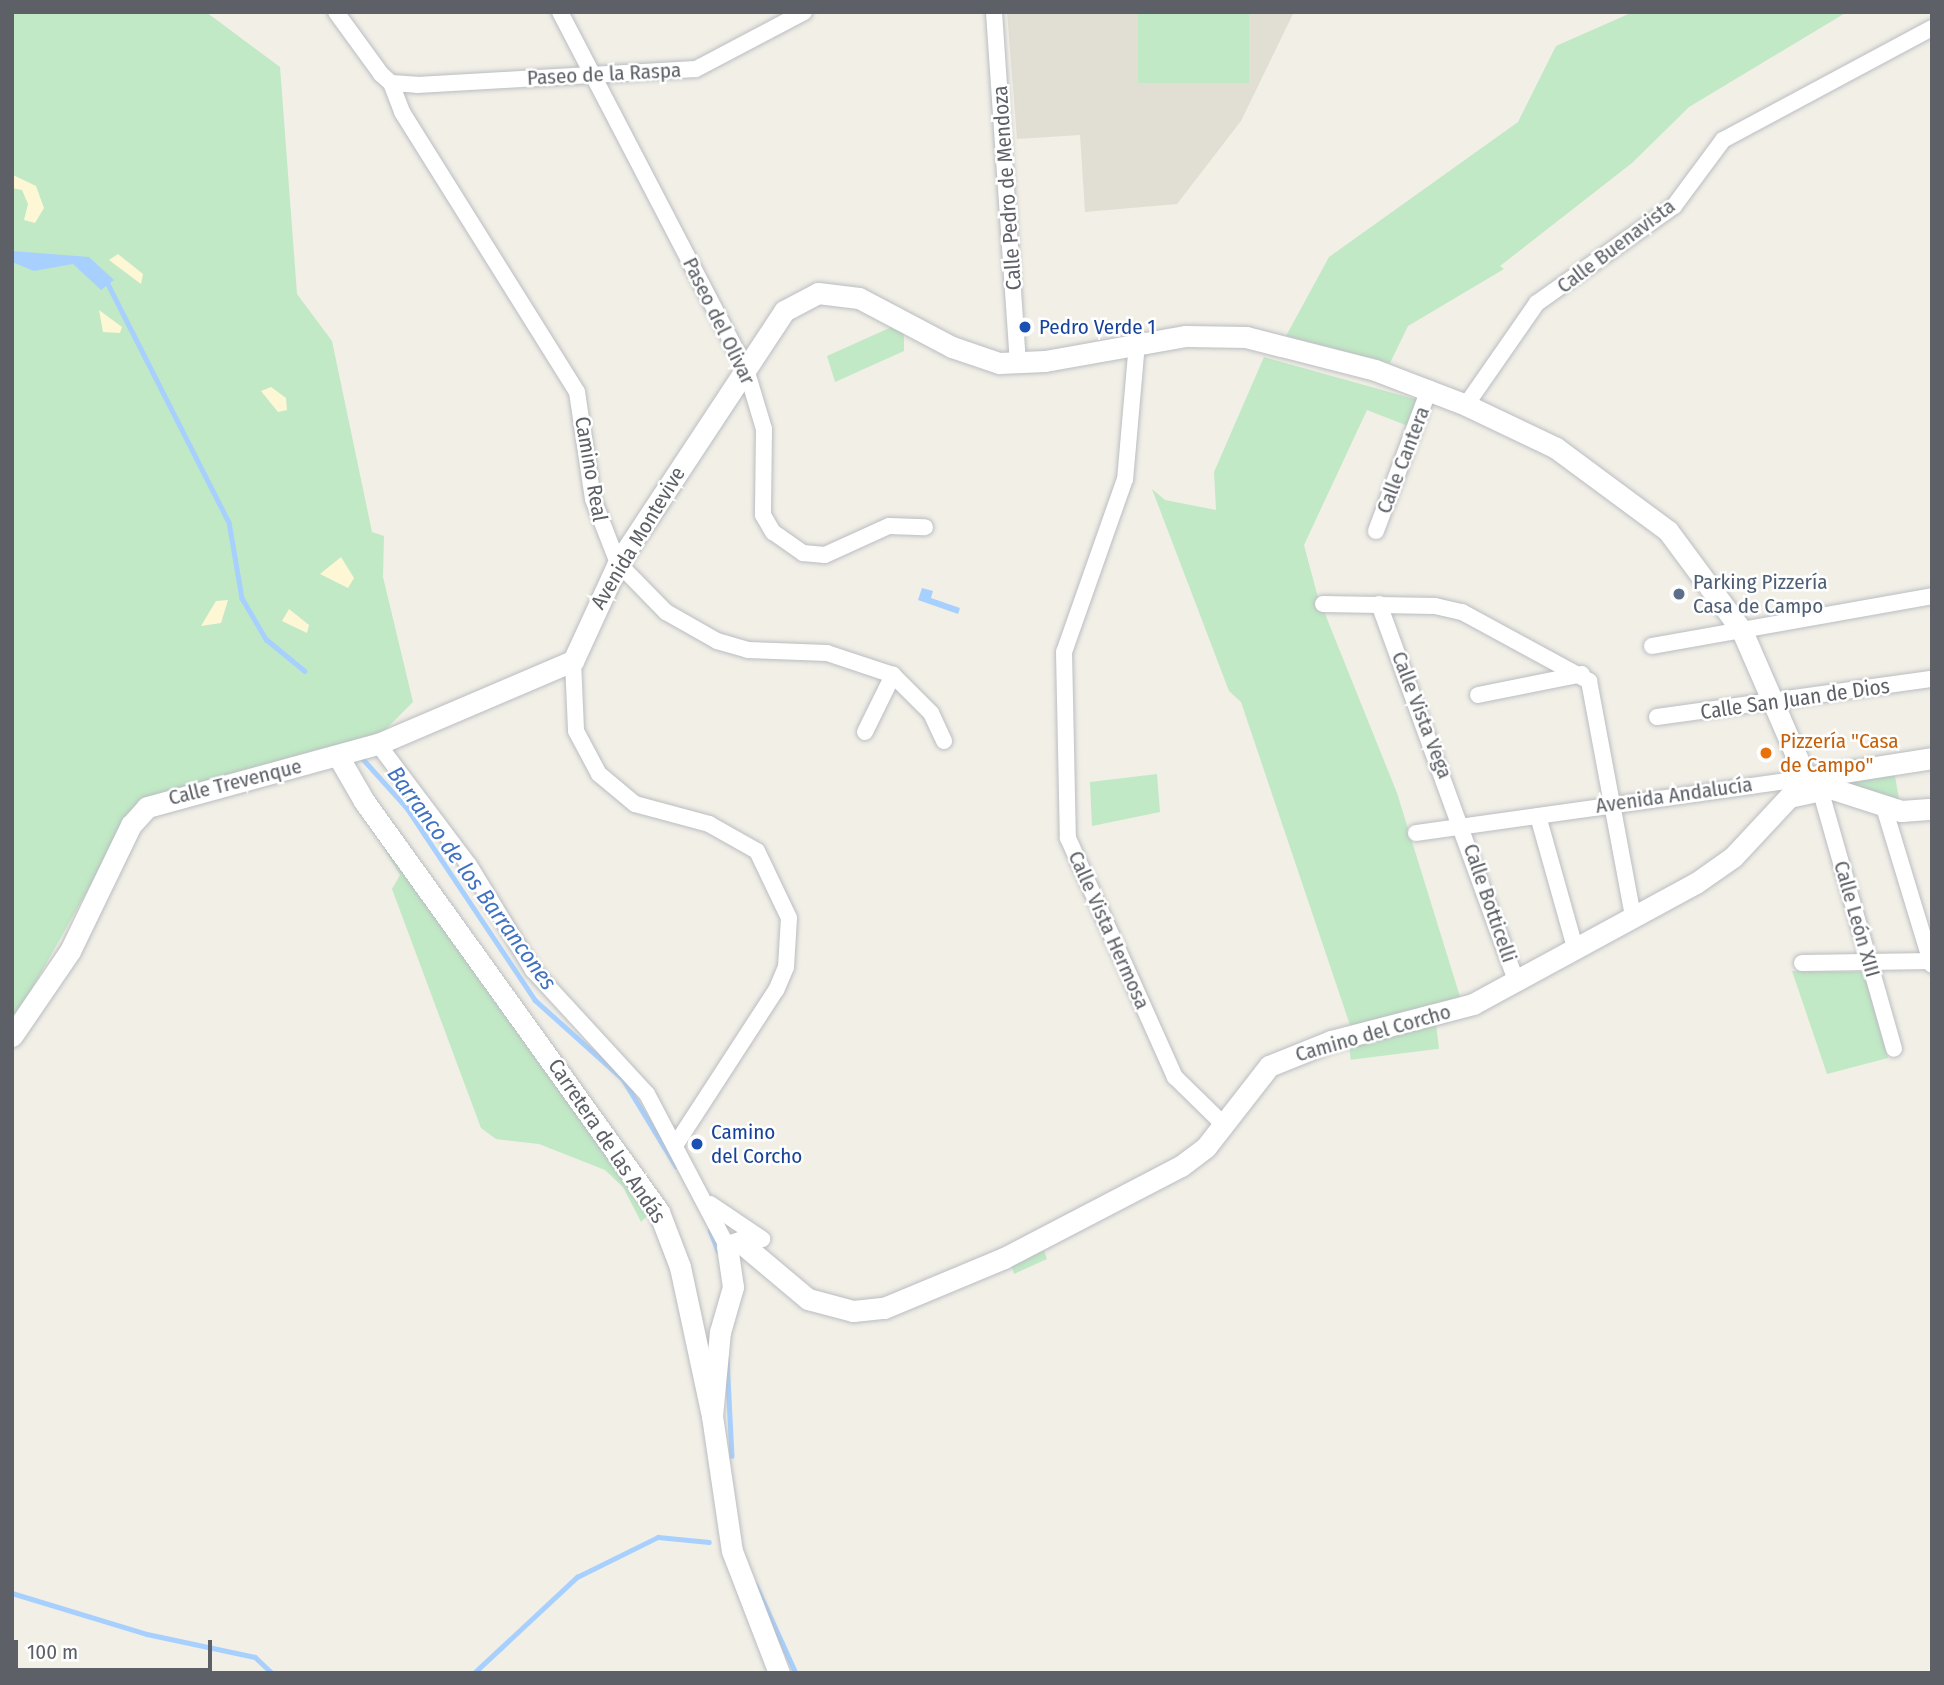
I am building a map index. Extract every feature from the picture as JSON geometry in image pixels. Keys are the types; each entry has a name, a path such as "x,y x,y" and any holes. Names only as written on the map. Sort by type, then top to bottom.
{"street":[{"name":"Camino Real","path":"336,12 391,83 402,112 577,392 593,499 618,563 666,612 717,641 748,650 827,653 893,676 931,713 944,741"},
{"name":"Paseo del Olivar","path":"560,12 598,75 746,369 764,429 763,515 788,545 825,555 889,526 925,527"},
{"name":"Paseo de la Raspa","path":"391,83 417,85 598,75 709,65 804,12"},
{"name":"Calle Pedro de Mendoza","path":"994,12 1018,363"},
{"name":"Calle Buenavista","path":"1466,405 1537,303 1674,206 1723,140 1932,28"},
{"path":"402,112 417,85"},
{"name":"Avenida Montevive","path":"676,1144 776,990 786,967 789,918 757,851 709,824 635,804 599,774 576,731 573,661 618,563 784,311 818,293 859,298 970,355 1018,363 1136,343 1246,337 1429,389 1556,447 1641,505 1692,561 1742,631 1772,702 1813,783"},
{"name":"Calle Vista Hermosa","path":"1136,343 1125,479 1064,652 1068,838 1175,1077 1222,1124"},
{"name":"Calle Cantera","path":"1376,531 1429,389"},
{"path":"1652,646 1932,596"},
{"path":"1323,604 1379,604 1462,612 1582,674 1589,681 1633,915"},
{"name":"Calle Vista Vega","path":"1379,604 1465,827"},
{"name":"Calle Trevenque","path":"12,1037 70,951 146,807 378,744 573,661"},
{"path":"1478,695 1582,674"},
{"path":"865,732 893,676"},
{"name":"Calle San Juan de Dios","path":"1657,717 1932,679"},
{"name":"Camino del Corcho","path":"378,744 469,865 533,970 566,1012 630,1071 710,1204 730,1245 730,1304 708,1337 712,1416"},
{"name":"Carretera de las Andás","path":"338,756 659,1212 708,1337 698,1371 712,1416 732,1551 779,1673"},
{"name":"Avenida Andalucía","path":"1416,832 1611,804 1813,783 1932,758"},
{"name":"Camino del Corcho","path":"710,1204 760,1246 808,1299 853,1311 884,1308 1004,1258 1181,1166 1206,1147 1250,1083 1301,1051 1431,1018 1516,980 1575,948 1733,857 1779,803 1813,783 1851,791 1912,813 1932,809"},
{"name":"Calle León XIII","path":"1813,783 1870,962 1894,1049"},
{"path":"1802,963 1931,962 1883,804"},
{"path":"1538,816 1575,948"},
{"name":"Calle Botticelli","path":"1465,827 1516,980"},
{"path":"730,1245 760,1246"}],"shaded area":[{"path":"1007,12 1294,12 1241,121 1177,204 1085,212 1080,135 1017,139"}],"green space":[{"path":"12,12 206,12 280,67 297,294 332,341 372,532 384,536 383,577 413,702 379,736 138,801 12,1024"},
{"path":"1138,12 1249,12 1249,83 1138,83"},
{"path":"1633,12 1847,12 1689,107 1632,163 1500,266 1504,269 1408,326 1390,363 1286,336 1329,257 1518,122 1556,46"},
{"path":"896,325 904,330 904,351 835,382 827,356"},
{"path":"1264,357 1418,400 1408,426 1367,410 1304,545 1317,594 1397,793 1461,1000 1352,1031 1241,702 1229,691 1152,489 1165,500 1216,510 1214,472"},
{"path":"1893,764 1901,811 1820,776"},
{"path":"1157,774 1160,812 1092,826 1090,782"},
{"path":"391,846 650,1213 641,1222 623,1187 605,1170 539,1144 496,1139 481,1128 392,889 400,875 384,849"},
{"path":"1792,971 1864,972 1888,1058 1827,1074"},
{"path":"1436,1024 1439,1049 1351,1060 1348,1035"},
{"path":"1043,1248 1047,1259 1014,1274 1010,1260"}],"sand":[{"path":"13,175 36,186 44,208 35,223 24,220 28,204 22,190 12,188"},
{"path":"118,254 143,274 141,284 109,260"},
{"path":"99,310 122,327 120,333 103,332"},
{"path":"271,387 286,398 287,410 278,412 261,391"},
{"path":"341,557 354,578 348,588 320,574"},
{"path":"228,600 221,623 201,626 216,601"},
{"path":"289,609 309,625 307,633 282,621"}],"water":[{"path":"12,251 89,257 114,280 101,290 73,264 34,271 12,262"},
{"path":"922,588 933,591 931,598 960,608 958,614 918,600"}],"waterway":[{"name":"Barranco de los Barrancones","path":"107,282 229,522 242,598 266,639 305,671"},
{"name":"Barranco de los Barrancones","path":"363,759 407,808 535,1000 623,1079 676,1166"},
{"name":"Barranco de los Barrancones","path":"710,1230 718,1251"},
{"path":"727,1358 732,1456"},
{"path":"474,1673 577,1577 658,1537 709,1542"},
{"path":"756,1585 796,1673"},
{"path":"12,1593 147,1634 255,1657 272,1673"}],"place":[{"name":"Pedro Verde 1","path":"1025,327"},
{"name":"Parking Pizzería Casa de Campo","path":"1679,594"},
{"name":"Pizzería \"Casa de Campo\"","path":"1766,753"},
{"name":"Camino del Corcho","path":"697,1144"}]}
